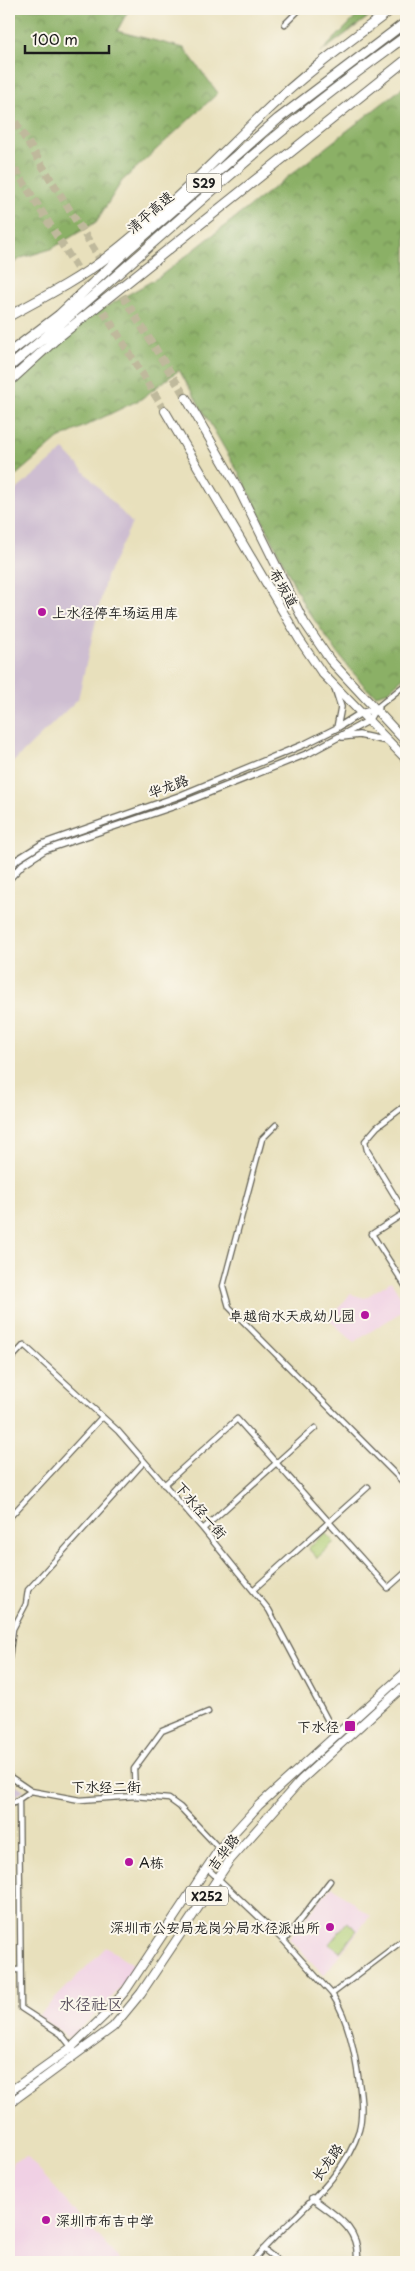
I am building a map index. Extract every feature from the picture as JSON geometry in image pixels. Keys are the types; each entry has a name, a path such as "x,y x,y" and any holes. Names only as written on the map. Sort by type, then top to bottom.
{"highway":[{"path":"9,316 74,280 112,254 220,157 270,107 340,48 392,9"},
{"name":"清平高速","path":"9,353 59,315 130,248 278,119 406,22"},
{"name":"清平高速","path":"9,367 65,321 292,122 406,36"},
{"path":"9,382 56,339 406,60"}],"main road":[{"name":"布坂道","path":"186,398 238,488 304,622 330,660 406,742"},
{"name":"布坂道","path":"165,411 299,640 322,673 387,741 406,758"},
{"name":"吉华路","path":"9,2092 72,2047 104,2016 126,1990 220,1848 259,1805 406,1672"},
{"name":"吉华路","path":"9,2106 14,2100 113,2027 141,1993 230,1860 301,1780 406,1684"}],"street":[{"path":"285,24 300,9"},
{"path":"368,721 375,709 406,684"},
{"path":"334,686 341,707 337,728"},
{"name":"华龙路","path":"9,868 23,855 42,844 178,796 305,744 337,728 360,713 375,709"},
{"name":"华龙路","path":"9,879 23,864 45,850 178,805 310,753 368,721"},
{"path":"338,738 359,735 387,741"},
{"path":"406,1105 377,1127 365,1142 367,1150 406,1213 372,1234 406,1286"},
{"path":"276,1125 262,1139 223,1286 229,1307 406,1485"},
{"name":"下水径一街","path":"9,1361 24,1345 118,1431 203,1529 269,1610 336,1736"},
{"path":"9,1518 102,1416"},
{"path":"164,1485 237,1419 388,1588 406,1572"},
{"path":"203,1529 315,1428"},
{"path":"9,1658 13,1629 26,1604 28,1590 144,1462"},
{"path":"253,1590 368,1487"},
{"path":"135,1796 134,1769 162,1731 208,1712"},
{"path":"9,1734 9,1746"},
{"name":"下水经二街","path":"9,1776 31,1791 80,1800 135,1796 169,1799 220,1848"},
{"path":"9,1806 31,1791"},
{"path":"19,1800 21,2008 61,2034 77,2054"},
{"path":"220,1848 230,1860"},
{"name":"长龙路","path":"207,1868 219,1877 284,1941 332,1994 354,2046 359,2086 361,2114 359,2129 350,2152 312,2198 252,2262"},
{"path":"284,1941 330,1881"},
{"path":"332,1994 406,1938"},
{"path":"9,1970 20,1970"},
{"path":"312,2198 348,2227 356,2241 356,2262"},
{"path":"263,2249 280,2262"}],"shaded area":[{"path":"64,450 132,523 106,577 78,699 9,766 9,496"},
{"name":"卓越尚水天成幼儿园","path":"391,1281 406,1305 406,1309 354,1342 329,1320 350,1294 365,1298"},
{"path":"9,1780 24,1790 9,1801"},
{"name":"深圳市公安局龙岗分局水径派出所","path":"332,1886 370,1916 324,1975 289,1938"},
{"path":"106,1947 133,1964 135,1968 129,1978 104,2006 68,2039 62,2032 38,2016"},
{"name":"深圳市布吉中学","path":"27,2157 122,2262 9,2262 9,2177 13,2161"}],"green space":[{"path":"9,9 129,9 117,31 184,48 218,93 122,181 96,222 51,249 21,258 9,267"},
{"path":"364,9 379,9 320,53"},
{"path":"406,85 406,675 387,692 376,695 367,689 345,663 305,607 245,484 179,370 141,399 58,439 9,481 9,389 59,341 97,312 159,277"},
{"path":"325,1533 334,1542 317,1558 308,1548"},
{"path":"347,1922 357,1930 340,1952 329,1944"}],"tunnel":[{"path":"9,112 186,398"},
{"path":"9,159 91,291"},
{"path":"97,301 165,411"}],"place":[{"name":"上水径停车场运用库","path":"42,612"},
{"name":"卓越尚水天成幼儿园","path":"365,1315"},
{"name":"下水径","path":"350,1726"},
{"name":"A栋","path":"129,1862"},
{"name":"深圳市公安局龙岗分局水径派出所","path":"330,1927"},
{"name":"深圳市布吉中学","path":"46,2220"}],"district":[{"name":"水径社区","path":"91,2003"}]}
